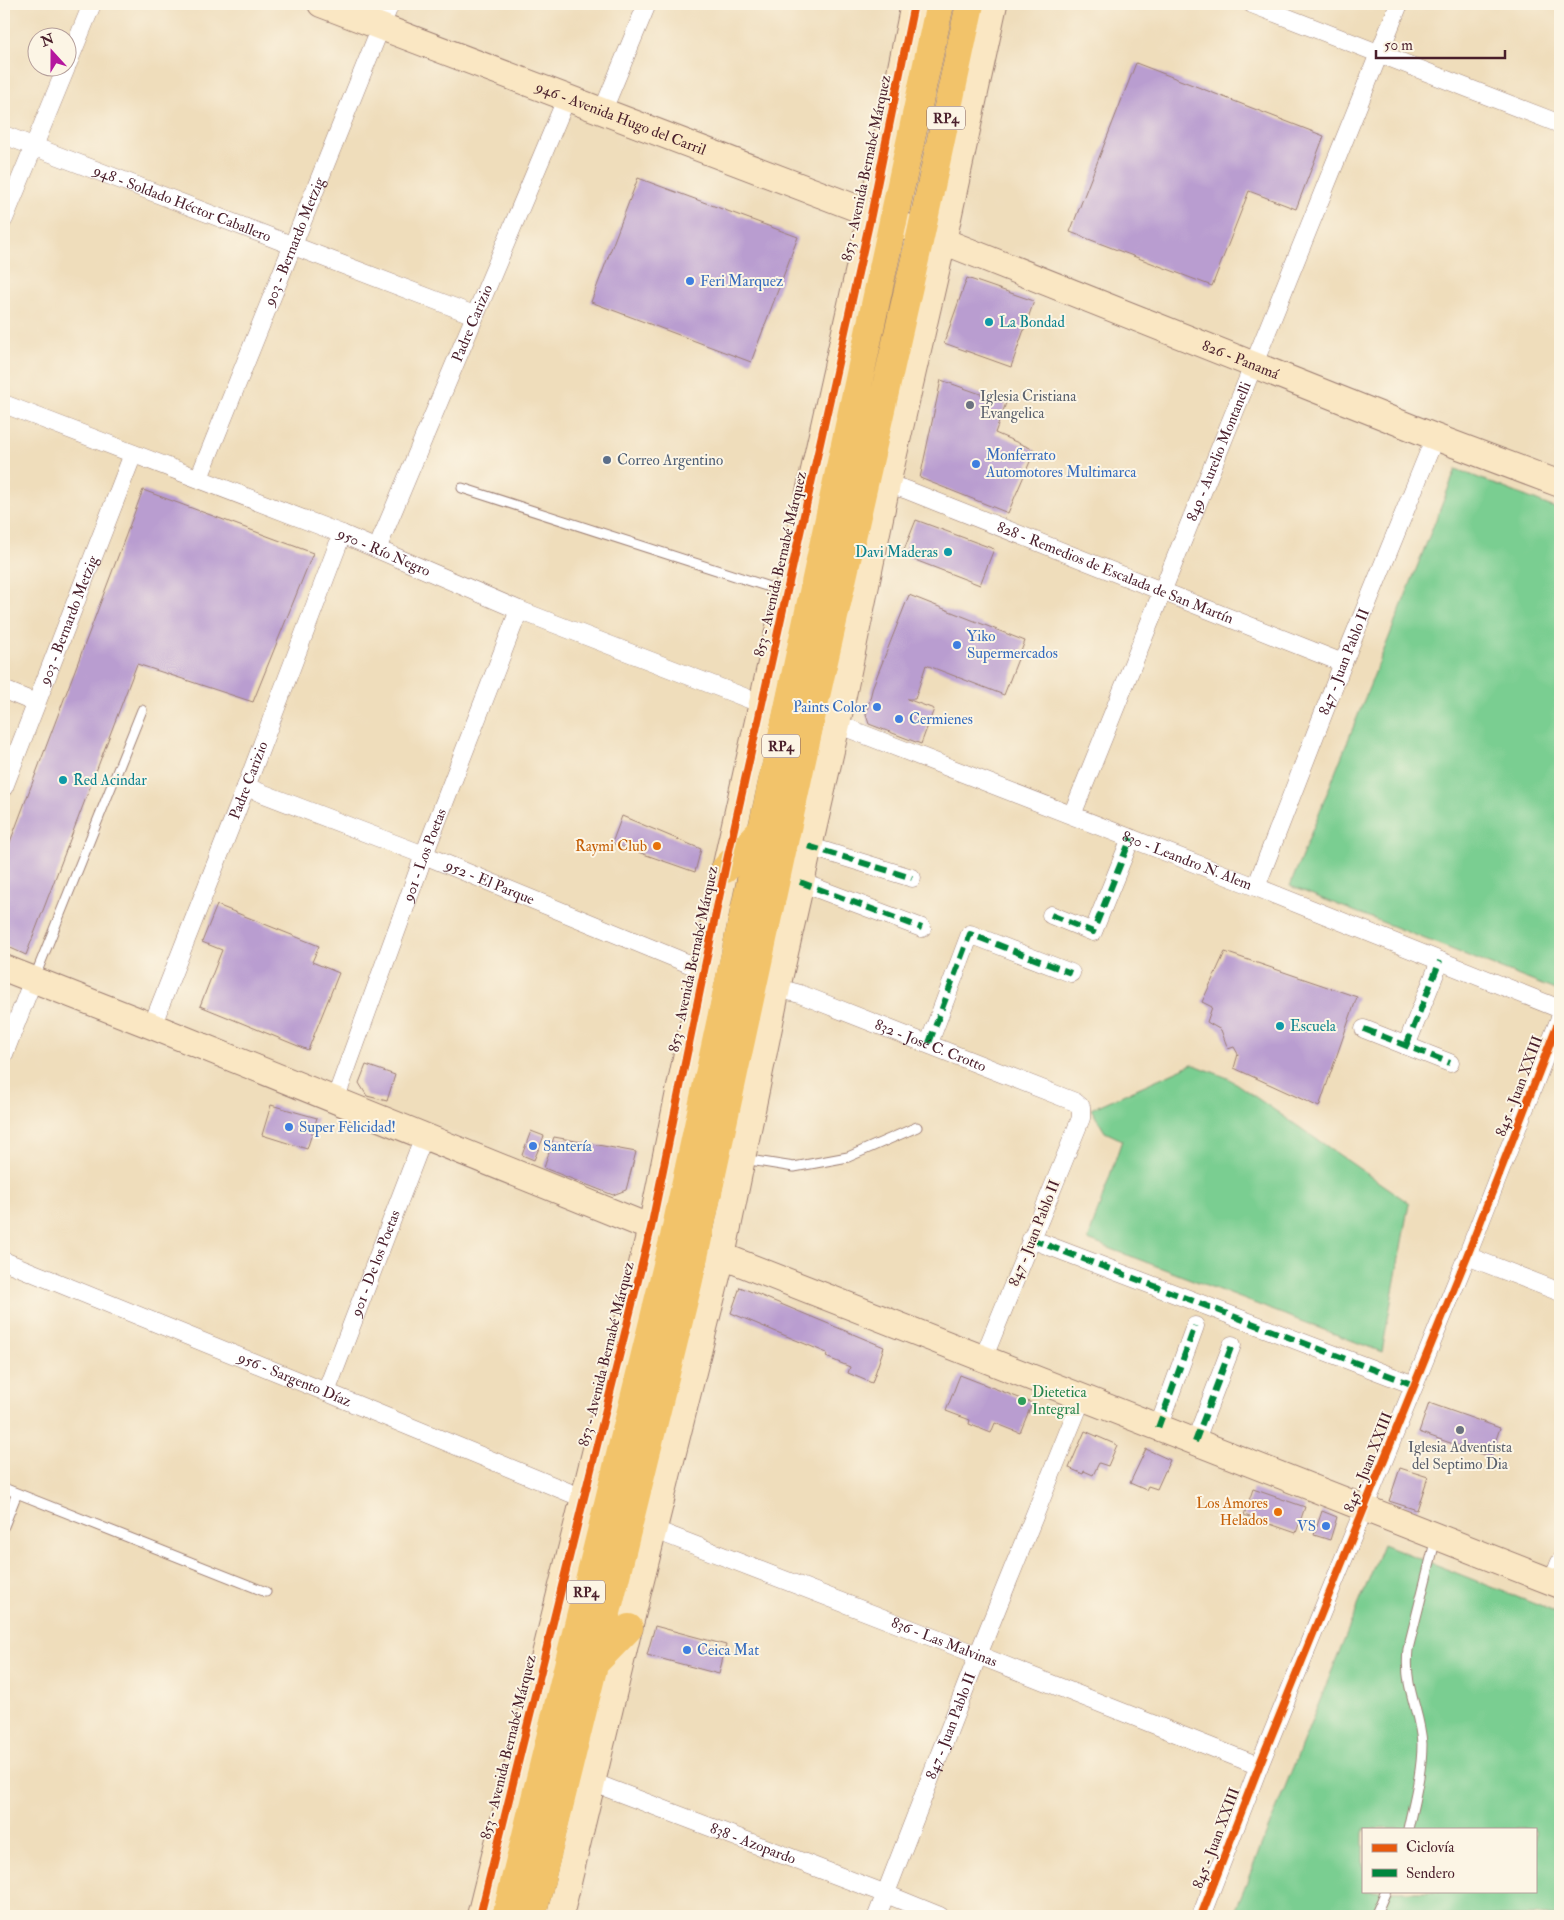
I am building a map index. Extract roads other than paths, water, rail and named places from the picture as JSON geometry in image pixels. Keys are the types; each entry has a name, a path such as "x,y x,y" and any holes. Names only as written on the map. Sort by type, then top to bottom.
{"main road":[{"name":"853 - Avenida Bernabé Márquez","path":"532,1916 579,1778 595,1663 642,1524 686,1242 762,830 882,219 940,4"},
{"name":"853 - Avenida Bernabé Márquez","path":"506,1916 824,721 932,237 970,4"},
{"path":"725,869 762,830"},
{"path":"595,1663 629,1628"}],"street":[{"path":"78,38 92,4"},
{"name":"946 - Avenida Hugo del Carril","path":"321,4 386,15 567,97 932,237"},
{"path":"603,110 647,4"},
{"name":"853 - Avenida Bernabé Márquez","path":"686,1242 704,970 787,593 882,219 914,4"},
{"name":"853 - Avenida Bernabé Márquez","path":"480,1916 584,1499 686,1242 742,1159 808,846 824,721 887,484 932,237 994,4"},
{"path":"1252,4 1380,52 1560,124"},
{"name":"849 - Aurelio Montanelli","path":"1072,815 1399,4"},
{"name":"903 - Bernardo Metzig","path":"198,478 386,15"},
{"path":"4,219 62,78"},
{"name":"Padre Carizio","path":"377,549 567,97"},
{"name":"948 - Soldado Héctor Caballero","path":"4,135 474,315"},
{"name":"826 - Panamá","path":"932,237 1435,437 1560,484"},
{"name":"950 - Río Negro","path":"4,404 342,534 519,610 762,704"},
{"name":"847 - Juan Pablo II","path":"1256,887 1343,663 1435,437"},
{"name":"903 - Bernardo Metzig","path":"4,787 133,454"},
{"name":"828 - Remedios de Escalada de San Martín","path":"887,484 908,490 1343,663"},
{"name":"Padre Carizio","path":"152,1026 246,788 342,534"},
{"name":"901 - Los Poetas","path":"335,1100 424,854 519,610"},
{"path":"4,690 36,703"},
{"name":"830 - Leandro N. Alem","path":"824,721 1256,887 1560,1010"},
{"name":"952 - El Parque","path":"246,788 424,854 704,970"},
{"path":"1051,915 1093,932 1131,838"},
{"path":"808,846 912,878"},
{"path":"800,882 922,928"},
{"path":"929,1043 970,934 1071,973"},
{"path":"1406,1046 1440,961"},
{"path":"4,968 686,1242 1158,1428 1437,1536 1558,1576"},
{"path":"4,1054 34,980"},
{"name":"832 - José C. Crotto","path":"777,988 800,994 929,1043 1075,1102 1081,1107"},
{"name":"845 - Juan XXIII","path":"1200,1916 1259,1766 1467,1256 1560,1018"},
{"path":"1364,1029 1450,1063"},
{"name":"847 - Juan Pablo II","path":"982,1359 1081,1118 1081,1107"},
{"name":"901 - De los Poetas","path":"326,1392 424,1136"},
{"path":"1031,1239 1414,1385"},
{"path":"1467,1256 1560,1292"},
{"name":"956 - Sargento Díaz","path":"4,1261 584,1499"},
{"path":"1158,1428 1195,1326"},
{"path":"1195,1442 1232,1345"},
{"name":"847 - Juan Pablo II","path":"877,1916 978,1654 1082,1398"},
{"name":"853 - Avenida Bernabé Márquez","path":"560,1916 579,1778 629,1628 642,1524"},
{"name":"836 - Las Malvinas","path":"642,1524 978,1654 1259,1766"},
{"name":"838 - Azopardo","path":"579,1778 940,1916"}],"lane":[{"path":"462,488 787,593"},
{"path":"34,980 142,710"},
{"path":"742,1159 794,1167 848,1157 917,1127"},
{"path":"4,1488 266,1592"},
{"path":"4,1526 17,1494"},
{"path":"1408,1828 1420,1766 1422,1744 1420,1727 1409,1682 1408,1649 1437,1536"},
{"path":"1374,1916 1386,1892"}],"place":[{"name":"Feri Marquez","path":"690,281"},
{"name":"La Bondad","path":"989,322"},
{"name":"Iglesia Cristiana Evangelica","path":"970,405"},
{"name":"Correo Argentino","path":"607,460"},
{"name":"Monferrato Automotores Multimarca","path":"976,464"},
{"name":"Davi Maderas","path":"948,552"},
{"name":"Yiko Supermercados","path":"957,645"},
{"name":"Paints Color","path":"877,707"},
{"name":"Cermienes","path":"899,719"},
{"name":"Red Acindar","path":"63,780"},
{"name":"Raymi Club","path":"657,846"},
{"name":"Escuela","path":"1280,1026"},
{"name":"Super Felicidad!","path":"289,1127"},
{"name":"Santería","path":"533,1146"},
{"name":"Dietetica Integral","path":"1022,1401"},
{"name":"Iglesia Adventista del Septimo Dia","path":"1460,1430"},
{"name":"Los Amores Helados","path":"1278,1512"},
{"name":"VS","path":"1326,1526"},
{"name":"Ceica Mat","path":"687,1650"}]}
